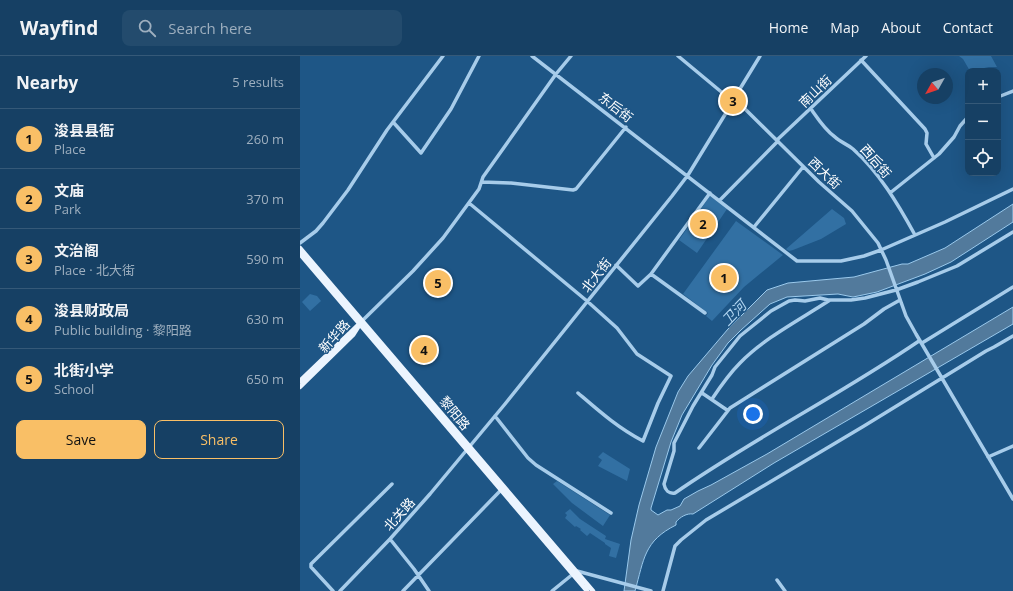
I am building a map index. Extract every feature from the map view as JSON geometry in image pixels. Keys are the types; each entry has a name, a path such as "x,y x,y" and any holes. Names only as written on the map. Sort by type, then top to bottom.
{"main road":[{"name":"黎阳路","path":"300,248 361,323"},
{"name":"黎阳路","path":"300,254 574,572 588,591"},
{"name":"新华路","path":"300,381 349,332 361,323"},
{"name":"新华路","path":"300,387 353,335 361,323"},
{"name":"黎阳路","path":"468,448 501,490 574,572 593,591"}],"street":[{"path":"300,243 320,228 348,190 393,122 443,56"},
{"path":"393,122 420,153 451,109 479,56"},
{"name":"东后街","path":"532,56 626,127 797,261 841,261 882,250 1013,189"},
{"path":"361,323 437,246 479,189 483,177 556,74 571,56"},
{"path":"678,56 726,96 729,108 742,105 738,92"},
{"path":"726,96 738,92 760,56"},
{"name":"南山街","path":"720,200 777,141 866,56"},
{"path":"861,60 925,129 927,133 926,144 934,158"},
{"path":"1001,96 1013,91"},
{"name":"西大街","path":"742,105 803,167 852,211 878,243 882,250 895,289 924,348 1013,499"},
{"name":"北大街","path":"468,448 672,196 688,175 729,108"},
{"name":"西后街","path":"811,109 828,131 834,137 853,149 870,168 890,193 915,235"},
{"path":"890,193 943,150 965,120"},
{"path":"482,182 511,183 573,190 576,189 626,127"},
{"path":"754,227 803,167"},
{"path":"616,265 638,286 651,274 710,193"},
{"path":"469,204 618,328 637,354 671,376 658,403 643,441 610,420 578,392"},
{"path":"1013,232 957,266 895,289 865,298 851,300 830,300 820,298 805,301 789,301 771,311 740,336 715,367 673,446 674,451 664,484 668,492 675,493 714,467 1013,287"},
{"path":"651,274 705,313"},
{"path":"712,399 734,369 750,354 780,332 830,300"},
{"path":"699,448 727,410 900,300"},
{"path":"663,591 675,546 706,520 864,426 940,376 1013,336"},
{"path":"702,393 727,410"},
{"path":"495,416 528,458 536,465 611,513"},
{"path":"988,457 1013,446"},
{"name":"北关路","path":"340,591 390,539 468,448"},
{"path":"333,591 311,568 311,564 392,484"},
{"path":"403,591 501,490"},
{"path":"390,539 429,591"},
{"path":"552,591 574,572 651,591"},
{"path":"777,580 785,591"}],"shaded area":[{"path":"959,56 991,56 997,67 968,68 963,59"},
{"path":"710,196 727,209 697,253 679,240"},
{"path":"1013,204 1013,222 951,262 925,274 877,292 853,297 838,294 787,297 770,304 741,330 728,343 712,365 682,415 671,442 651,508 651,510 658,515 667,510 680,506 684,499 767,454 1013,307 1013,324 774,463 693,514 680,518 676,522 676,525 665,531 651,544 643,560 635,591 624,591 631,540 639,505 656,447 678,392 688,376 728,329 767,290 788,283 854,277 902,264 908,264 945,248"},
{"path":"832,209 844,218 846,224 821,239 793,250 789,251 786,249"},
{"path":"736,221 783,255 744,287 712,321 706,316 708,313 683,294"},
{"path":"310,294 317,296 321,301 310,311 302,302"},
{"path":"603,452 630,469 627,481 598,466 602,460 598,457"},
{"path":"557,481 610,515 603,526 572,503 553,484"},
{"path":"570,509 580,519 606,536 605,539 620,544 616,558 609,556 611,548 605,543 590,533 587,536 580,530 581,529 576,526 575,527 565,518 567,515 565,513"}],"place":[{"name":"文治阁","path":"733,101"},
{"name":"文庙","path":"703,224"},
{"name":"浚县县衙","path":"724,278"},
{"name":"北街小学","path":"438,283"},
{"name":"浚县财政局","path":"424,350"}],"water label":[{"name":"卫河","path":"734,313"}]}
